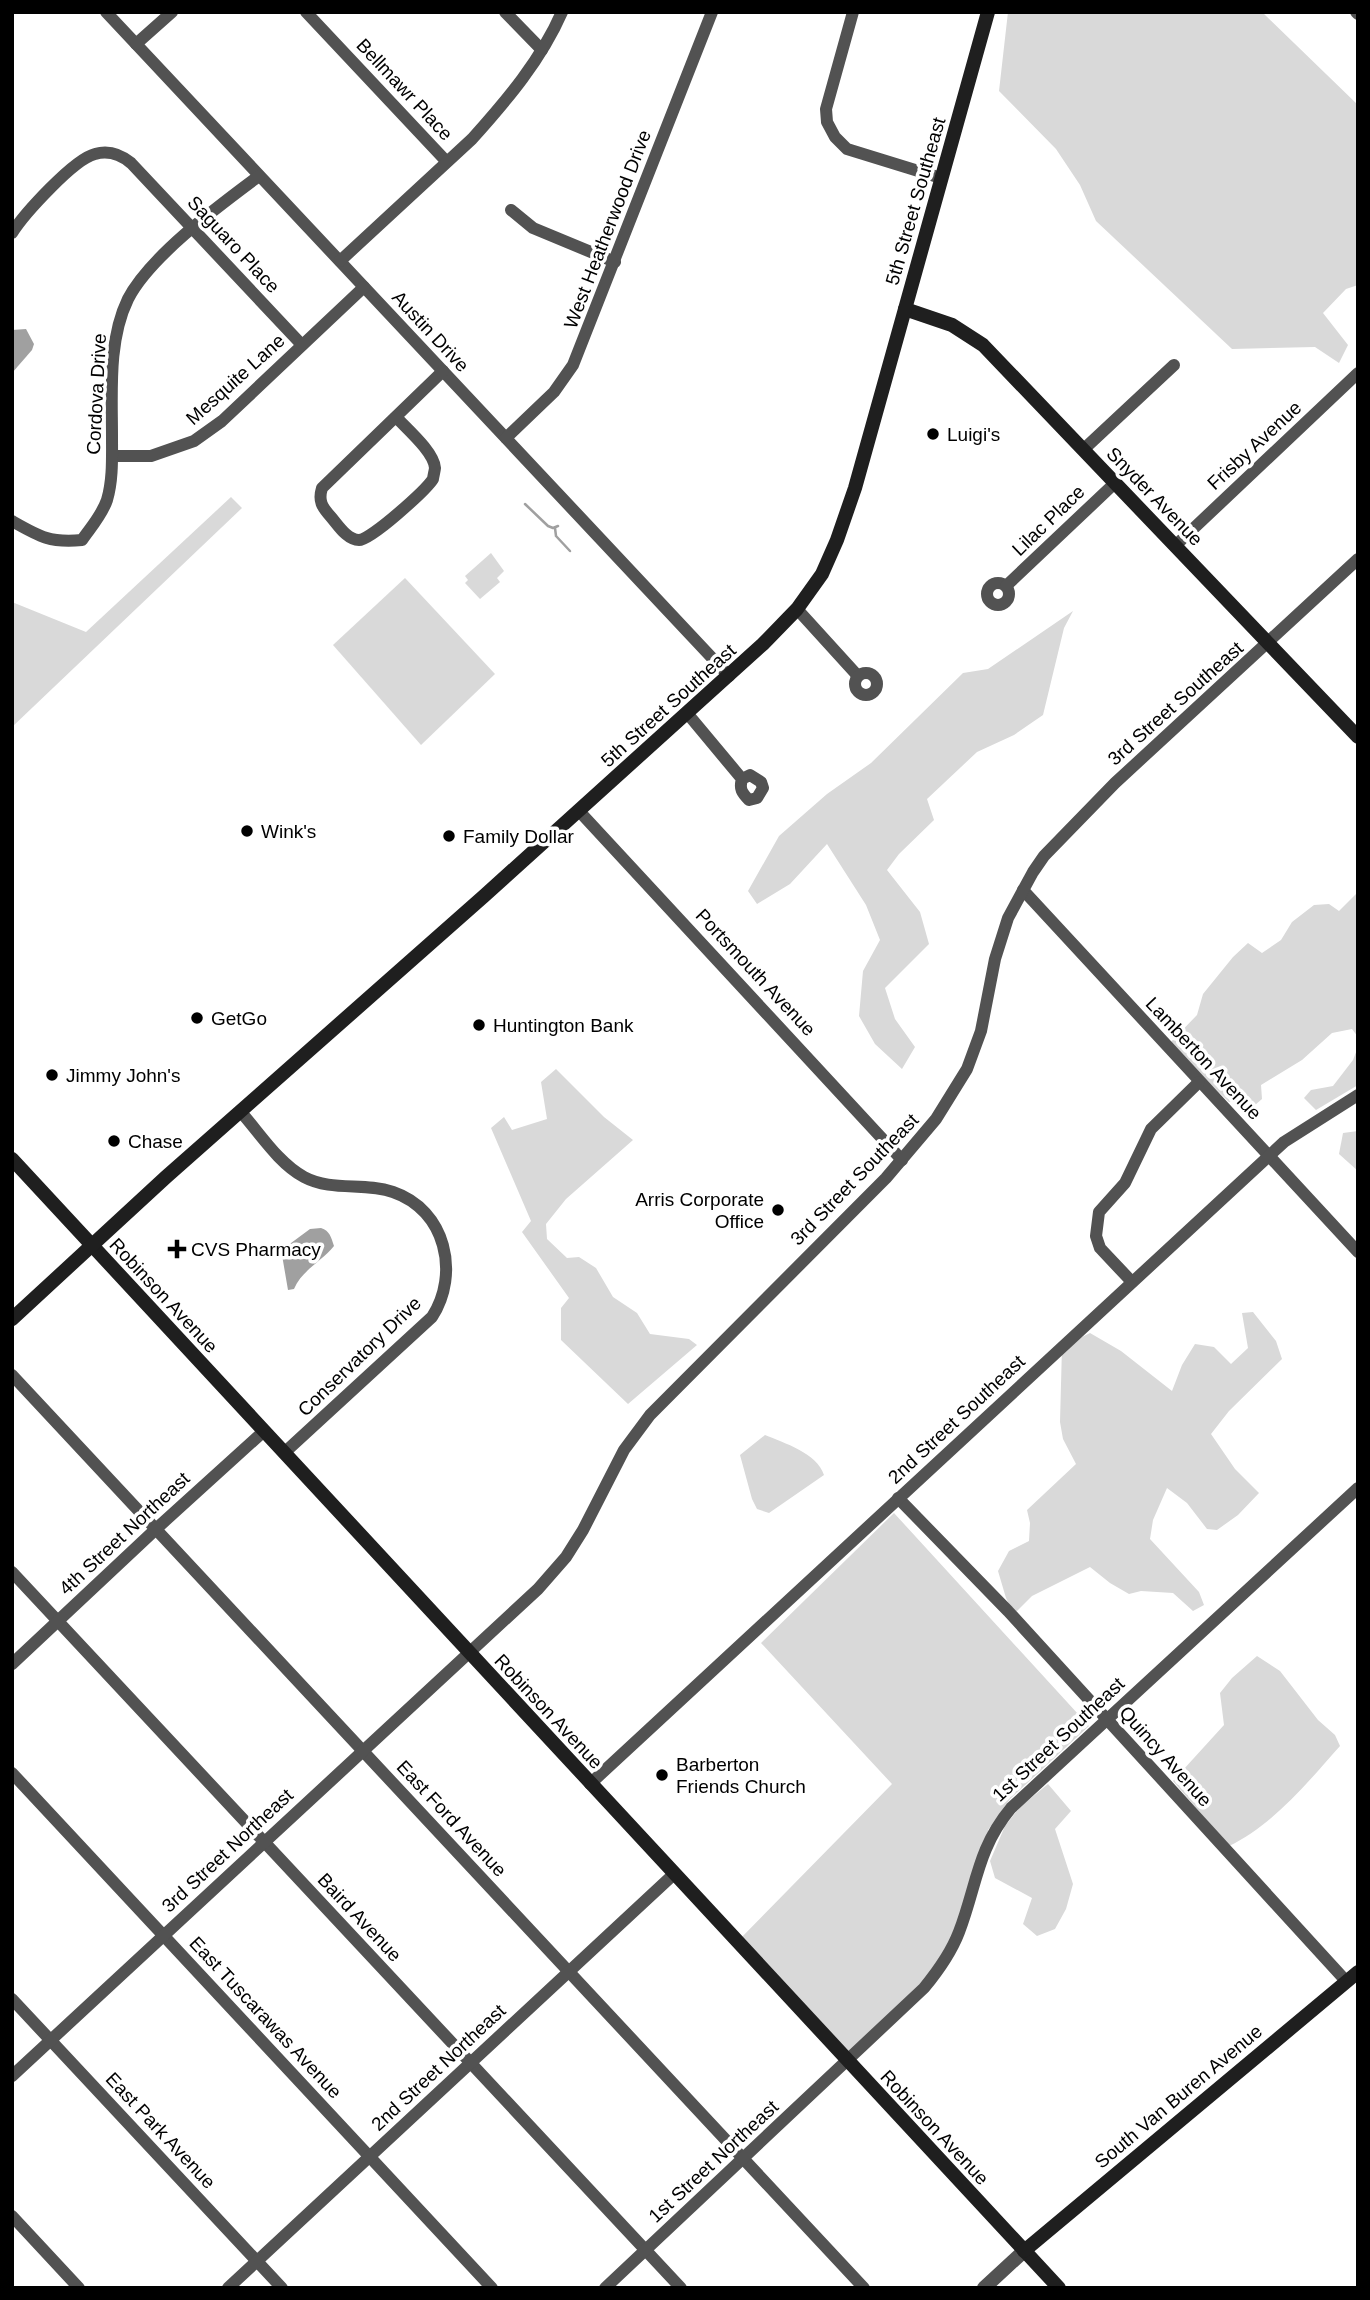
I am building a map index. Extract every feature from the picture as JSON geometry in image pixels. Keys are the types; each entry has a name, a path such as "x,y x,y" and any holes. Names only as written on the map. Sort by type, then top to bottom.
{"main road":[{"name":"5th Street Southeast","path":"12,1319 240,1111 729,676 797,609 822,574 855,488 988,12"},
{"name":"Snyder Avenue","path":"905,309 951,325 983,345 1358,737"},
{"name":"Robinson Avenue","path":"12,1159 1059,2288"},
{"name":"South Van Buren Avenue","path":"1024,2250 1358,1972"}],"street":[{"name":"Austin Drive","path":"106,12 729,676"},
{"path":"136,44 172,12"},
{"name":"Bellmawr Place","path":"306,12 446,161"},
{"path":"505,12 542,50"},
{"path":"340,261 472,139 491,118 542,50 562,12"},
{"name":"West Heatherwood Drive","path":"506,438 569,374 584,343 712,12"},
{"path":"853,12 826,109 831,130 847,149 942,178"},
{"name":"Saguaro Place","path":"12,233 37,203 89,156 115,153 137,169 302,345"},
{"name":"Cordova Drive","path":"12,521 39,536 59,542 82,540 107,501 112,456 115,342 123,310 136,287 153,266 193,228 259,176"},
{"path":"511,210 533,228 615,262"},
{"name":"Mesquite Lane","path":"112,456 151,456 194,441 222,421 364,287"},
{"path":"1084,449 1174,365"},
{"path":"396,417 429,453 435,466 433,478 387,524 366,539 356,541 349,537 322,507 319,497 322,488 396,417 443,372"},
{"name":"Frisby Avenue","path":"1176,545 1357,375"},
{"name":"Lilac Place","path":"1006,586 1116,482"},
{"name":"3rd Street Southeast","path":"469,1652 538,1589 566,1557 624,1450 650,1415 902,1160 936,1119 967,1069 981,1031 1000,942 1012,909 1044,856 1069,828 1149,752 1358,559"},
{"path":"797,609 857,675"},
{"path":"687,713 742,779"},
{"name":"Portsmouth Avenue","path":"579,811 902,1160"},
{"name":"Lamberton Avenue","path":"1023,890 1358,1252"},
{"path":"1132,1282 1100,1248 1096,1236 1099,1212 1125,1183 1151,1129 1199,1082"},
{"name":"2nd Street Southeast","path":"590,1784 1268,1156 1306,1126 1358,1095"},
{"name":"Conservatory Drive","path":"240,1111 301,1176 331,1186 391,1191 419,1207 438,1231 445,1249 447,1284 442,1302 432,1317 284,1453"},
{"name":"East Ford Avenue","path":"12,1375 864,2288"},
{"name":"4th Street Northeast","path":"12,1664 264,1431"},
{"name":"1st Street Southeast","path":"848,2062 935,1974 958,1934 979,1863 999,1822 1024,1794 1358,1488"},
{"name":"Quincy Avenue","path":"898,1498 1106,1718 1346,1981"},
{"name":"Baird Avenue","path":"12,1572 681,2288"},
{"name":"3rd Street Northeast","path":"12,2076 469,1652"},
{"name":"East Tuscarawas Avenue","path":"12,1773 492,2288"},
{"name":"2nd Street Northeast","path":"228,2288 674,1874"},
{"name":"East Park Avenue","path":"12,1998 282,2288"},
{"name":"1st Street Northeast","path":"605,2288 848,2062"},
{"path":"12,2216 79,2288"},
{"path":"984,2288 1024,2250"}],"shaded area":[{"path":"1008,12 1262,12 1358,105 1358,285 1346,289 1323,313 1348,345 1339,363 1315,347 1232,349 1096,221 1080,185 1056,149 999,91"},
{"path":"26,329 34,344 12,373 12,330"},
{"path":"231,497 242,508 12,727 12,602 86,632"},
{"path":"491,553 504,571 497,578 500,582 480,599 465,583 468,580 465,576"},
{"path":"405,578 495,674 421,745 333,645"},
{"path":"1073,611 1064,628 1043,715 1014,735 977,752 927,799 934,820 899,854 887,870 920,912 929,944 885,988 895,1019 915,1047 902,1069 875,1044 859,1016 863,971 880,940 866,905 827,844 790,884 757,904 748,891 779,836 827,794 871,763 963,673 988,669"},
{"path":"1358,892 1358,1037 1352,1029 1332,1033 1302,1060 1261,1085 1262,1099 1255,1105 1239,1099 1229,1102 1169,1044 1197,1015 1203,994 1248,943 1262,953 1281,940 1292,922 1314,905 1329,904 1339,911"},
{"path":"1358,1047 1358,1085 1316,1110 1304,1098 1311,1090 1333,1086 1353,1060"},
{"path":"556,1069 604,1117 633,1140 566,1199 546,1224 547,1239 567,1258 579,1257 596,1268 613,1297 637,1313 650,1334 689,1339 697,1345 628,1404 561,1340 561,1308 569,1298 522,1232 531,1221 491,1128 504,1117 512,1130 547,1119 541,1082"},
{"path":"1358,1131 1358,1171 1339,1154 1343,1133"},
{"path":"321,1228 331,1237 334,1246 297,1282 294,1289 288,1290 282,1255 287,1246 310,1229"},
{"path":"1253,1312 1276,1341 1282,1359 1229,1411 1211,1434 1235,1469 1259,1493 1238,1515 1217,1530 1207,1529 1187,1503 1167,1488 1153,1520 1150,1539 1199,1592 1204,1605 1193,1611 1173,1593 1141,1591 1129,1594 1090,1567 1032,1596 1014,1614 998,1571 1009,1551 1029,1541 1030,1523 1027,1510 1076,1464 1063,1439 1060,1422 1062,1347 1090,1333 1121,1351 1172,1391 1182,1365 1195,1344 1214,1347 1231,1364 1248,1348 1242,1313"},
{"path":"765,1435 807,1455 820,1467 824,1475 769,1513 757,1509 752,1499 740,1455"},
{"path":"894,1513 1089,1726 1010,1799 988,1830 991,1836 967,1907 935,1974 848,2062 737,1942 892,1784 761,1643"},
{"path":"1257,1656 1280,1671 1318,1720 1335,1735 1340,1746 1275,1815 1229,1846 1173,1781 1224,1725 1220,1693 1232,1678"},
{"path":"1048,1784 1071,1811 1055,1829 1073,1884 1066,1909 1055,1929 1037,1936 1023,1924 1032,1898 995,1878 990,1861 1005,1826 1020,1807"}],"waterway":[{"path":"525,504 548,526 558,526"},
{"path":"555,528 556,536 570,551"}],"place":[{"name":"Luigi's","path":"933,434"},
{"name":"Wink's","path":"247,831"},
{"name":"Family Dollar","path":"449,836"},
{"name":"GetGo","path":"197,1018"},
{"name":"Huntington Bank","path":"479,1025"},
{"name":"Jimmy John's","path":"52,1075"},
{"name":"Chase","path":"114,1141"},
{"name":"Arris Corporate Office","path":"778,1210"},
{"name":"CVS Pharmacy","path":"177,1249"},
{"name":"Barberton Friends Church","path":"662,1775"}]}
